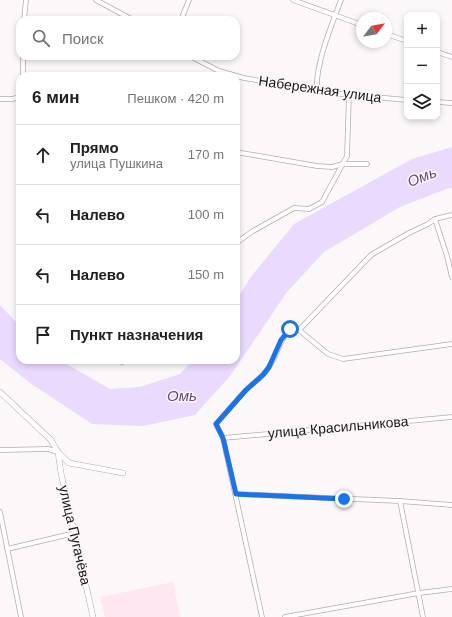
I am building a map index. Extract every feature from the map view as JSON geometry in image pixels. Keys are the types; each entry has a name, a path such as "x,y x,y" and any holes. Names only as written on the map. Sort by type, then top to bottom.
{"street":[{"path":"24,16 26,0"},
{"path":"96,0 126,16"},
{"path":"184,16 190,0"},
{"path":"293,0 356,23"},
{"path":"317,90 316,80 326,43 341,0"},
{"path":"392,36 404,40"},
{"path":"440,53 452,57"},
{"path":"23,60 23,72"},
{"name":"Набережная улица","path":"198,60 223,72"},
{"name":"Набережная улица","path":"240,77 349,95 404,100"},
{"path":"240,240 253,231 294,208 309,209 322,202 348,156 349,95"},
{"path":"0,99 16,98"},
{"path":"440,102 452,103"},
{"path":"240,153 317,166 332,167 343,164 367,164"},
{"path":"299,330 371,255 428,224 434,219 452,215"},
{"path":"434,219 447,256 452,277"},
{"path":"262,617 223,438 216,424 246,390 263,375 269,367 281,340 290,329 299,330 328,354 343,360 452,344"},
{"path":"0,392 51,440 58,452 70,463 123,473"},
{"name":"улица Красильникова","path":"223,438 452,417"},
{"path":"0,450 48,449 58,452"},
{"name":"улица Пугачёва","path":"58,452 61,473 93,617"},
{"path":"236,494 400,501 452,505"},
{"path":"400,501 423,617"},
{"path":"0,512 21,617"},
{"path":"7,549 75,533"},
{"path":"285,617 419,593 452,589"}],"shaded area":[{"path":"173,582 180,617 105,617 100,597"}],"water":[{"name":"Омь","path":"452,147 452,188 400,207 324,252 287,292 240,361 240,294 250,278 294,224 412,159"},
{"name":"Омь","path":"0,305 16,322 16,364 67,364 110,389 140,387 180,374 189,364 238,364 230,376 195,415 143,426 92,424 30,383 0,359"}],"route":[{"path":"290,329 281,340 269,367 263,375 246,390 216,424 223,438 236,494 344,499"}]}
